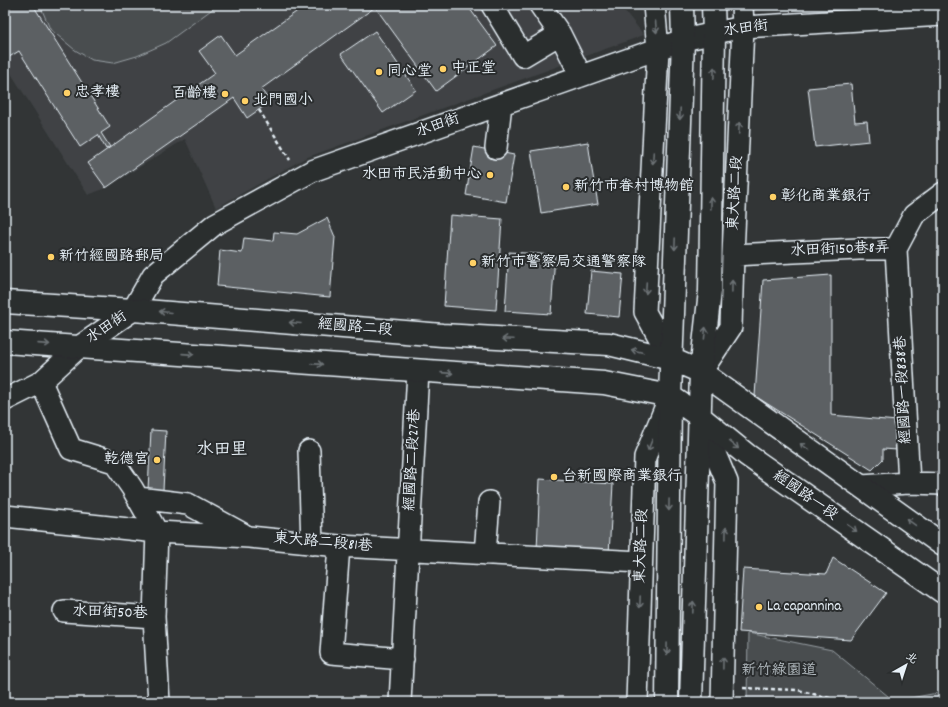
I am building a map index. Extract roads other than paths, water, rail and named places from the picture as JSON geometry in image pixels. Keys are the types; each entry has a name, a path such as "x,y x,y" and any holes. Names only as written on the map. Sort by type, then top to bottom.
{"main road":[{"name":"東大路二段","path":"667,702 670,396 683,40 682,5"},
{"name":"東大路二段","path":"690,702 701,372 710,291 714,33 713,5"},
{"name":"經國路二段","path":"5,302 132,310 442,335 609,344 671,359 701,372"},
{"path":"5,342 604,383 670,396"},
{"path":"701,372 943,545"},
{"name":"經國路一段","path":"670,396 699,416 747,455 943,592"}],"street":[{"path":"492,5 523,56 560,34"},
{"path":"540,5 560,34 581,76"},
{"path":"654,5 658,49 645,312 671,359"},
{"name":"東大路二段","path":"701,372 731,327 743,27 742,5"},
{"name":"水田街","path":"5,400 41,382 79,347 132,310 153,275 215,224 312,171 683,40 743,27 943,15"},
{"path":"496,148 501,104"},
{"name":"水田街150巷8弄","path":"733,255 859,249 896,249 914,215 943,193"},
{"name":"經國路一段838巷","path":"896,249 909,483"},
{"name":"經國路二段27巷","path":"400,702 418,371"},
{"path":"41,382 70,449 114,462 138,498 157,532"},
{"name":"東大路二段","path":"637,702 645,457 670,396"},
{"name":"東大路二段","path":"699,416 727,482 722,702"},
{"path":"309,451 312,544"},
{"path":"861,486 909,483 943,484"},
{"path":"138,498 188,504 249,537"},
{"path":"485,554 489,502"},
{"name":"東大路二段81巷","path":"5,516 157,532 249,537 339,546 641,562"},
{"name":"水田街50巷","path":"64,611 154,617 157,532"},
{"path":"339,546 331,653 403,659"},
{"path":"154,617 158,702"}],"place":[{"name":"中正堂","path":"443,69"},
{"name":"同心堂","path":"379,72"},
{"name":"忠孝樓","path":"67,93"},
{"name":"百齡樓","path":"225,94"},
{"name":"北門國小","path":"245,101"},
{"name":"水田市民活動中心","path":"490,175"},
{"name":"新竹市眷村博物館","path":"566,187"},
{"name":"彰化商業銀行","path":"773,197"},
{"name":"新竹經國路郵局","path":"51,257"},
{"name":"新竹市警察局交通警察隊","path":"473,263"},
{"name":"乾德宮","path":"157,460"},
{"name":"台新國際商業銀行","path":"554,477"},
{"name":"La capannina","path":"759,607"}],"district":[{"name":"水田里","path":"222,451"}],"park label":[{"name":"新竹綠園道","path":"779,671"}]}
